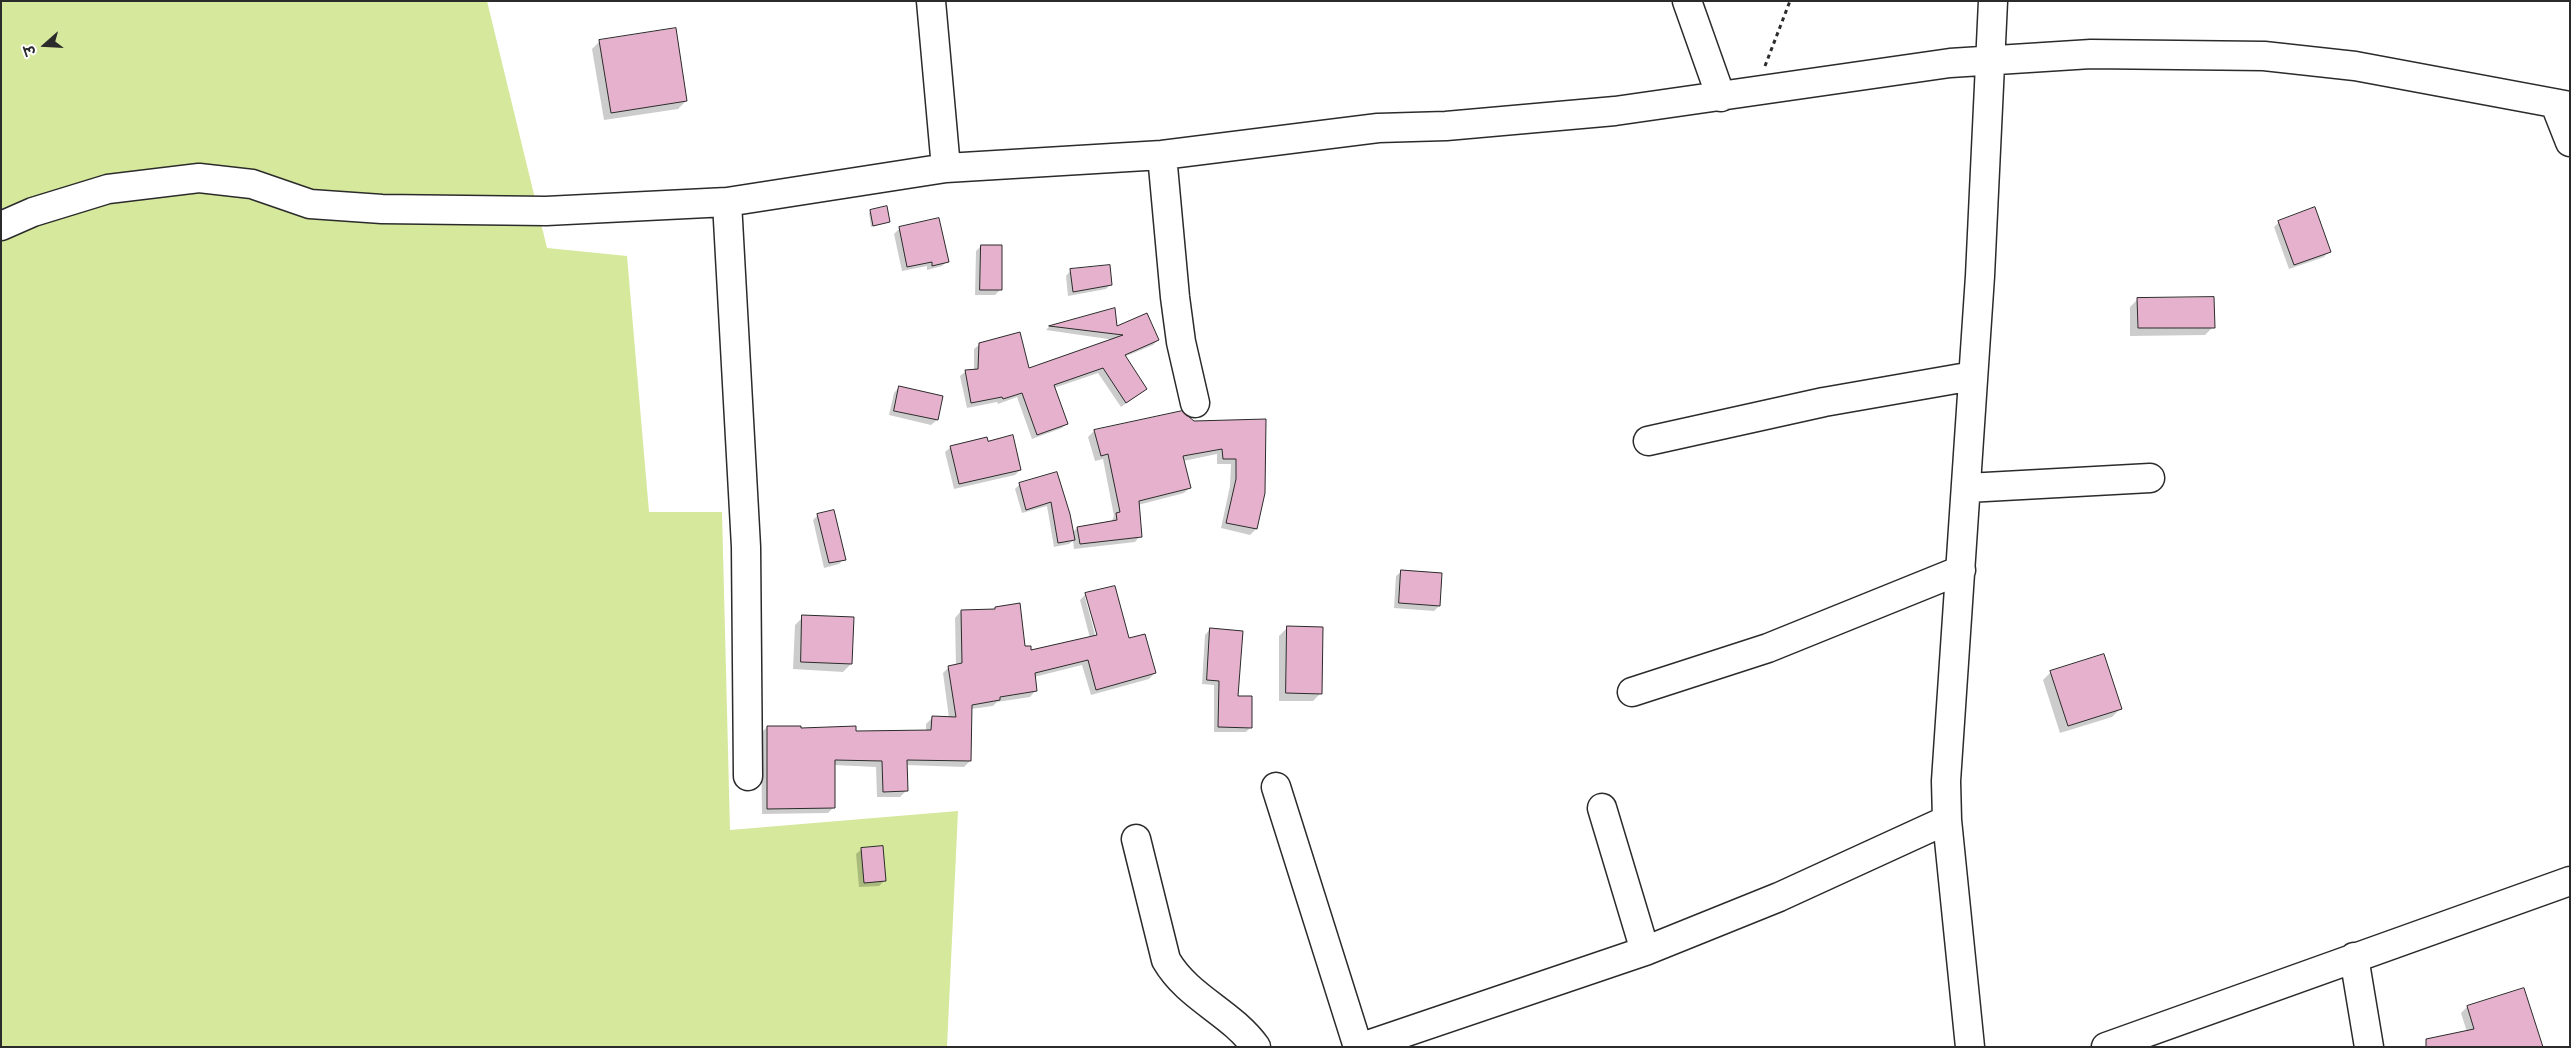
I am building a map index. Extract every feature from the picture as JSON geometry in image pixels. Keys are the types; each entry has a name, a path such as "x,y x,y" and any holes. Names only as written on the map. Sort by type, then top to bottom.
{"street":[{"path":"931,1 946,168"},
{"path":"1688,1 1721,97"},
{"path":"1970,1047 1947,820 1946,781 1980,276 1989,89 1988,60 1993,1"},
{"path":"1,226 33,212 108,189 199,178 252,184 310,204 372,209 546,211 727,202 946,168 1162,154 1378,128 1446,126 1615,111 1950,63 2100,54 2264,56 2355,66 2562,105 2570,142"},
{"path":"1162,154 1175,297 1181,342 1195,403"},
{"path":"727,202 746,547 748,776"},
{"path":"1648,441 1824,402 1972,376"},
{"path":"1966,488 2150,478"},
{"path":"1632,692 1768,648 1961,570"},
{"path":"1276,787 1370,1045 1645,951 1779,897 1947,820"},
{"path":"1602,808 1645,951"},
{"path":"1136,839 1166,960 1174,973 1190,991 1247,1034 1256,1047"},
{"path":"2106,1047 2570,881"},
{"path":"2354,957 2368,1047"}],"path":[{"path":"1755,90 1790,1"}],"green space":[{"path":"1,1 487,1 547,248 627,256 649,512 722,512 730,830 958,811 947,1047 1,1047"}],"building":[{"path":"676,28 687,101 611,113 599,40"},
{"path":"887,206 890,222 873,226 870,210"},
{"path":"2315,207 2331,252 2294,265 2278,221"},
{"path":"939,218 949,262 932,266 932,262 907,267 899,227"},
{"path":"981,245 1002,245 1002,290 980,290"},
{"path":"1110,265 1112,285 1073,292 1070,269"},
{"path":"2214,297 2215,328 2138,328 2137,298"},
{"path":"1115,308 1117,326 1147,313 1159,340 1125,355 1147,389 1126,403 1103,368 1054,385 1068,424 1037,435 1022,393 1003,399 1002,397 971,403 965,370 978,369 979,343 1020,332 1029,368 1123,335 1049,326"},
{"path":"899,386 943,396 938,420 894,411"},
{"path":"1182,411 1194,421 1266,419 1265,493 1257,529 1226,523 1236,479 1236,459 1223,459 1222,449 1183,456 1191,488 1139,501 1142,537 1080,544 1077,527 1117,520 1116,513 1120,512 1108,454 1101,456 1094,430"},
{"path":"1013,435 1021,470 959,484 950,446 987,437 988,441"},
{"path":"1057,472 1070,514 1075,540 1058,543 1051,502 1026,510 1019,483"},
{"path":"834,510 846,560 829,563 817,514"},
{"path":"1401,570 1442,573 1440,606 1399,603"},
{"path":"1115,586 1129,638 1145,634 1156,673 1096,690 1088,660 1035,673 1037,691 1000,697 1000,700 972,705 971,761 907,760 908,791 883,792 882,761 835,760 835,808 767,809 767,726 801,726 801,728 856,726 856,731 931,730 932,716 956,717 948,666 962,663 961,610 995,609 995,607 1020,603 1025,646 1031,646 1031,650 1097,635 1085,593"},
{"path":"802,615 854,617 852,664 801,662"},
{"path":"1287,626 1323,627 1322,694 1286,693"},
{"path":"1210,628 1243,631 1238,696 1252,696 1252,728 1218,727 1219,681 1207,680"},
{"path":"2104,654 2122,709 2068,726 2050,671"},
{"path":"883,846 886,881 864,883 861,848"},
{"path":"2524,988 2543,1047 2426,1047 2426,1039 2474,1029 2467,1006"}]}
